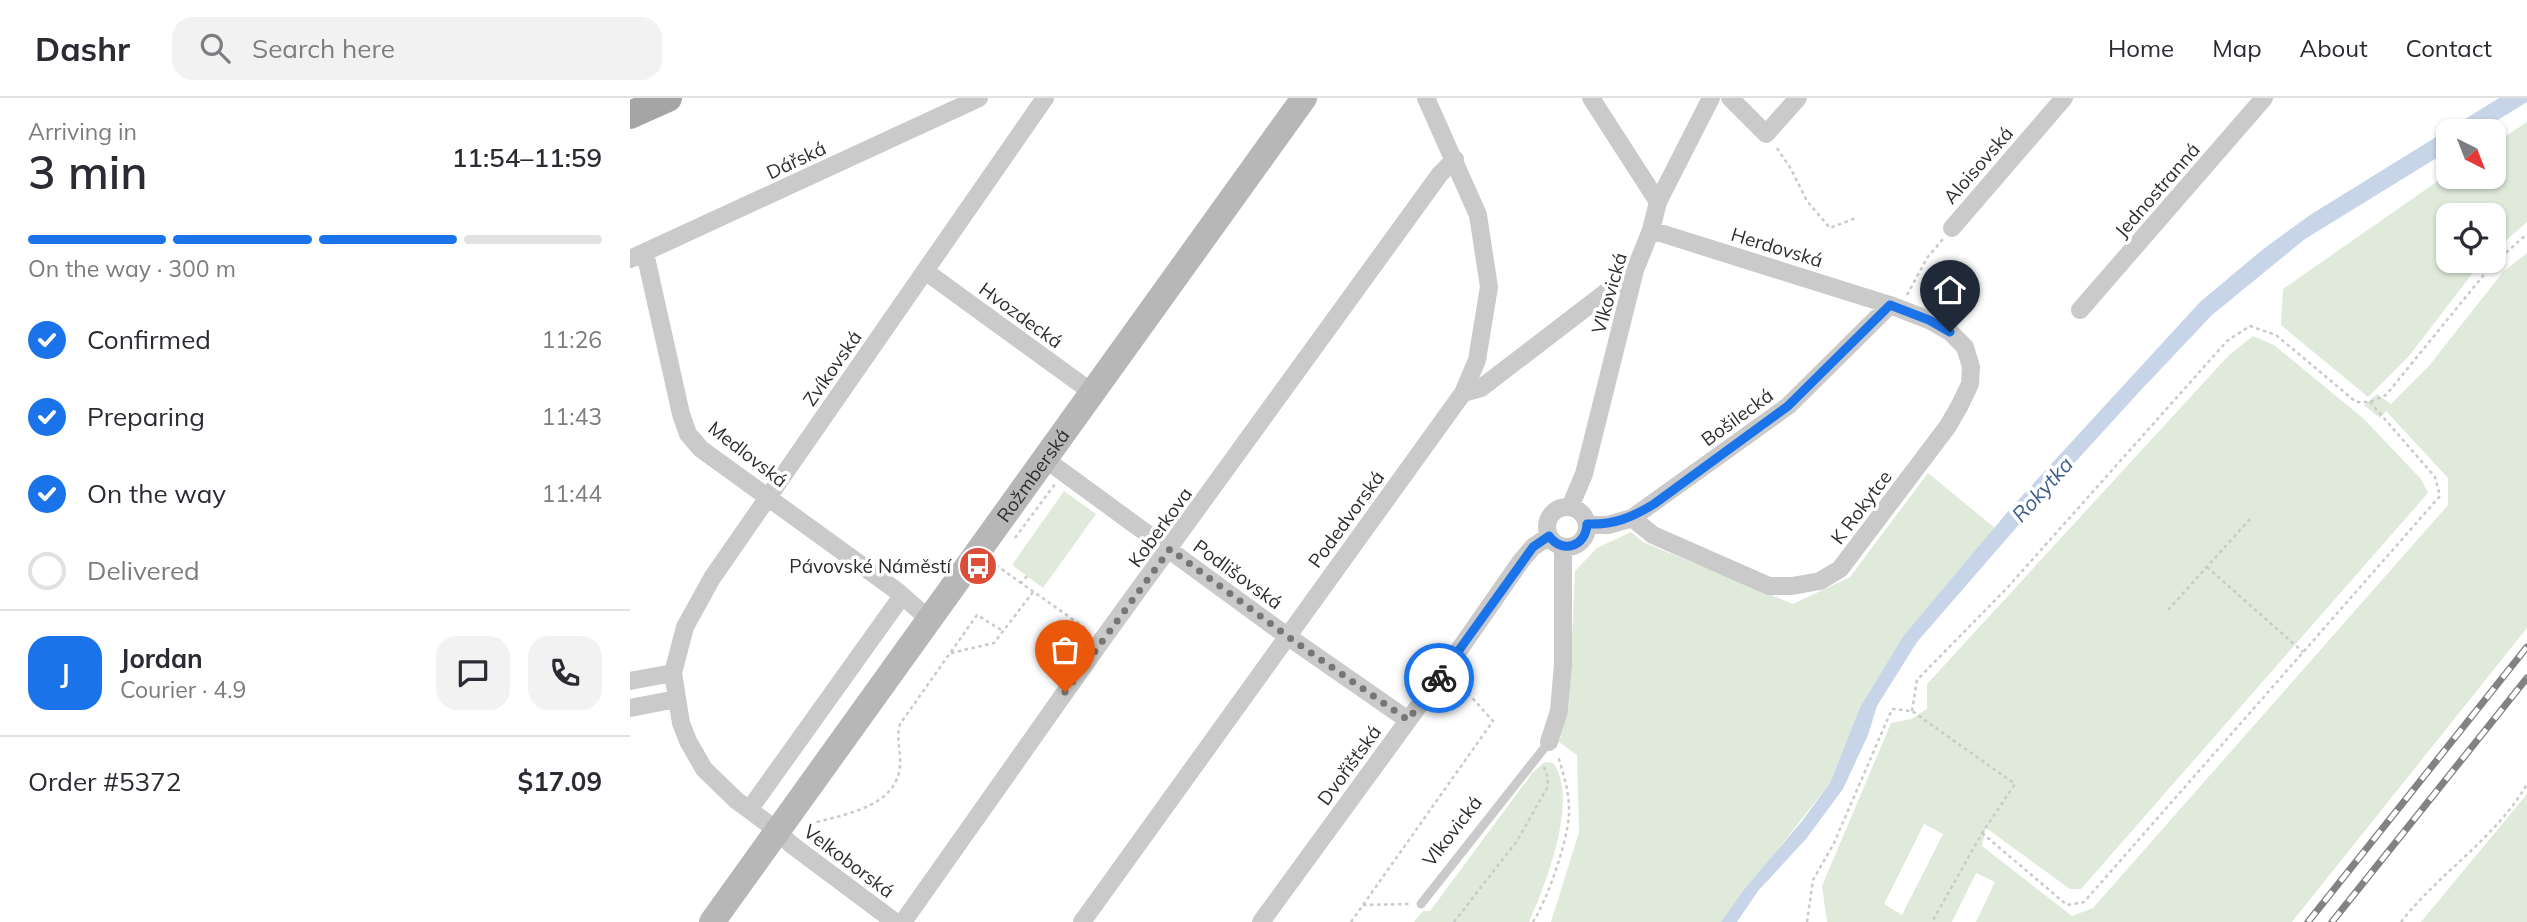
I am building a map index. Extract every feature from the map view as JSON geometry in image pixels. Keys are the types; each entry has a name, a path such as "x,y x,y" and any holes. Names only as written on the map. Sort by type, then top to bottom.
{"main road":[{"path":"630,115 668,98"}],"street":[{"name":"Dářská","path":"637,256 979,98"},
{"name":"Zvíkovská","path":"673,673 685,627 712,579 1045,98"},
{"name":"Rožmberská","path":"712,922 785,839 930,620 1304,98"},
{"name":"Podedvorská","path":"1082,922 1463,393 1477,360 1489,287 1478,215 1426,98"},
{"path":"1591,98 1658,202"},
{"name":"Vlkovická","path":"1570,507 1584,474 1635,270 1651,230 1658,202 1711,98"},
{"path":"1730,98 1766,134 1798,98"},
{"name":"Aloisovská","path":"1952,228 2064,98"},
{"name":"Jednostranná","path":"2080,310 2264,98"},
{"name":"Koberkova","path":"903,922 1102,640 1440,174 1455,159"},
{"name":"Herdovská","path":"1651,230 1890,305"},
{"name":"Medlovská","path":"637,256 688,434 701,449 923,611 930,620"},
{"path":"1463,393 1481,388 1635,270"},
{"name":"Hvozdecká","path":"925,271 1093,393"},
{"name":"K Rokytce","path":"1632,518 1653,535 1769,586 1792,586 1819,581 1840,569 1948,426 1970,384 1971,367 1965,347 1950,332 1929,320 1890,305"},
{"name":"Bošilecká","path":"1587,524 1608,525 1632,518 1788,406 1890,305"},
{"name":"Podlišovská","path":"1045,459 1287,636 1408,720"},
{"path":"1570,507 1584,515 1587,524 1585,536 1578,544 1556,541 1548,521 1552,513 1559,508 1570,507"},
{"name":"Vlkovická","path":"1544,748 1559,712 1563,664 1556,541"},
{"name":"Dvořišťská","path":"1262,922 1521,561 1533,547 1556,541"},
{"path":"749,810 902,596"},
{"path":"630,681 673,673 688,741 704,769 729,794 785,839"},
{"path":"630,708 677,699"},
{"name":"Velkoborská","path":"785,839 895,922"}],"lane":[{"name":"Vlkovická","path":"1421,904 1544,748"}],"path":[{"path":"1766,134 1791,169 1807,201 1829,228 1856,218"},
{"path":"1912,711 1917,680 2008,587 2227,341 2250,326 2276,335 2356,402 2370,402 2386,395 2491,266 2527,234"},
{"path":"1890,305 1907,295 1927,258 1938,244"},
{"path":"1982,834 2067,905 2084,902 2440,496 2435,477 2370,402"},
{"path":"2168,610 2250,519"},
{"path":"996,565 1102,640"},
{"path":"2207,567 2303,652"},
{"path":"1021,583 1027,576"},
{"path":"950,653 994,643 1033,592"},
{"path":"785,839 807,825 873,805 894,785 899,774 897,742 900,724 950,653 977,615 1003,631"},
{"path":"1351,922 1493,721 1446,669"},
{"path":"1807,922 1813,880 1834,843 1892,709 1912,711 2015,783 1982,834 1932,922"},
{"path":"1454,922 1517,841 1547,788 1544,748 1557,752 1565,777 1569,815 1547,894 1533,922"},
{"path":"2401,922 2474,848 2520,796 2527,784"},
{"path":"1363,905 1421,904"}],"green space":[{"path":"2527,122 2527,222 2506,240 2506,203 2436,203 2436,273 2473,273 2409,356 2368,397 2281,325 2283,289 2436,182 2436,189 2506,189 2506,136"},
{"path":"2527,253 2527,628 2292,922 1976,922 1995,882 1976,873 1952,922 1827,922 1822,886 1891,723 1911,719 1927,709 1927,684 2229,355 2253,336 2274,345 2364,419 2421,479 2428,493 2081,889 2070,889 1986,828 1982,846 2072,916 2093,908 2448,505 2448,478 2386,411 2380,418 2364,405 2377,394 2391,404 2428,367 2502,273 2506,273 2506,270","holes":["1924,824 1943,834 1902,915 1884,904"]},
{"path":"1928,473 1995,528 1904,635 1860,707 1830,783 1721,922 1551,922 1579,832 1577,755 1559,742 1569,706 1575,571 1597,548 1631,532 1643,542 1793,604 1850,577"},
{"path":"1064,491 1096,514 1043,588 1012,565"},
{"path":"1545,762 1553,763 1560,778 1563,798 1561,819 1551,865 1529,922 1414,922 1423,911 1430,911 1533,772"},
{"path":"2527,794 2527,922 2421,922"}],"water":[{"path":"2499,98 2527,98 2527,102 2499,119 2465,119"},
{"name":"Rokytka","path":"2436,137 2436,158 2305,239 2212,315 2036,505 1917,642 1877,706 1868,735 1843,789 1806,839 1758,891 1737,922 1721,922 1830,783 1860,707 1904,635 2011,508 2200,302 2262,250 2310,215"}],"railway":[{"path":"2308,922 2527,647"},
{"path":"2332,922 2527,678"}],"way so far":[{"path":"1065,692 1170,549 1294,641 1408,720 1439,678"}],"place":[{"name":"Pávovské Náměstí","path":"978,566"}],"route":[{"path":"1439,678 1533,547 1549,536 1558,545 1570,547 1578,544 1585,536 1587,524 1608,525 1632,518 1654,504 1788,406 1890,305 1929,320 1950,332"}]}
